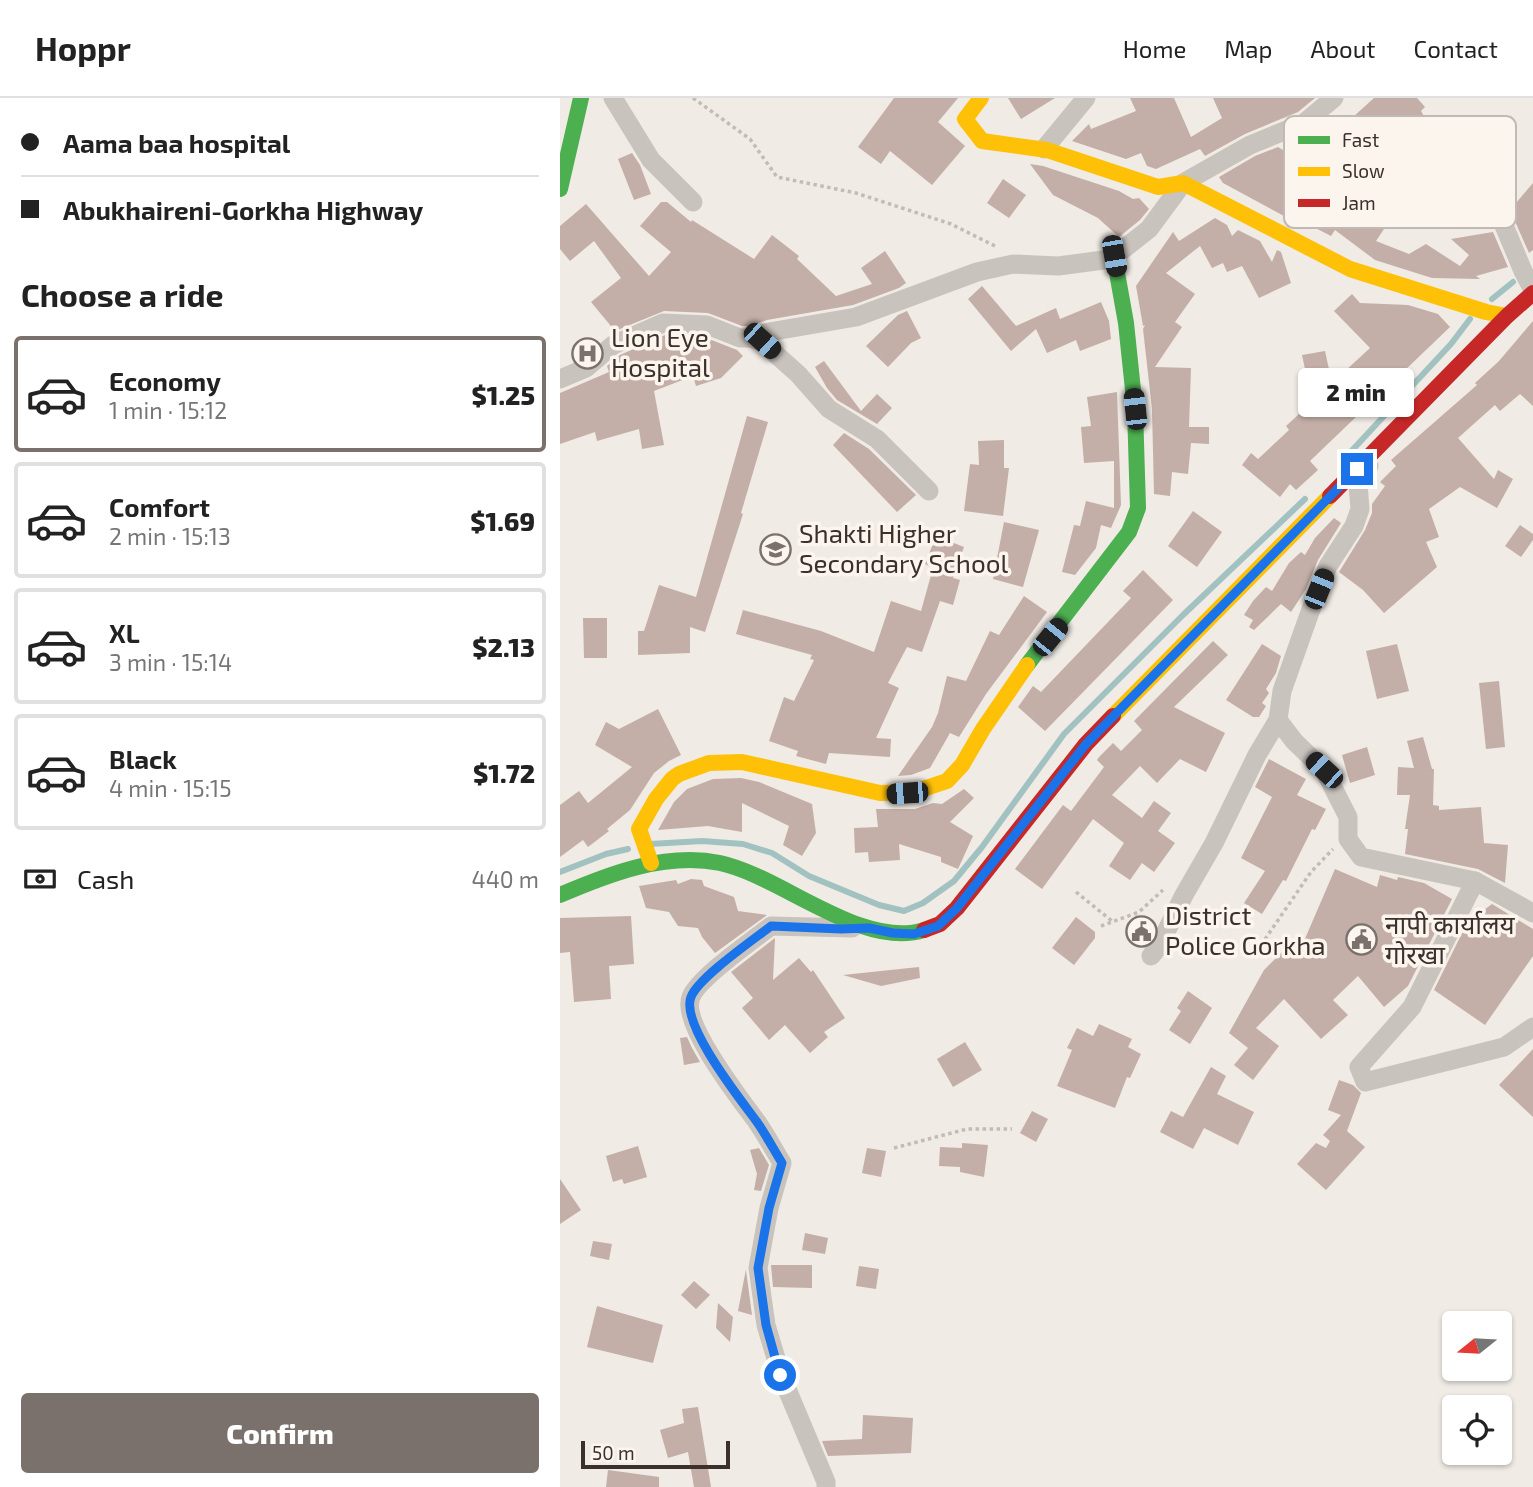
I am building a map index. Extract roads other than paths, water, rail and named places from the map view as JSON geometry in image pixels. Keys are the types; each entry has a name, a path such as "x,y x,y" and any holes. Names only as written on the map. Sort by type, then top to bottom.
{"street":[{"path":"560,189 581,98"},
{"path":"613,98 651,160 693,202"},
{"path":"981,98 965,119 982,141 1044,149 1158,187 1183,183 1250,145 1284,131"},
{"path":"1044,149 1086,98"},
{"path":"1312,116 1334,98"},
{"path":"751,338 769,332 856,317 956,279 1013,264 1058,266 1111,259 1149,229 1183,183"},
{"path":"1183,183 1350,269 1486,312 1507,316"},
{"path":"560,895 600,877 651,863 720,863 757,874 838,916 869,928 914,934 938,926 957,908 1086,744 1533,291 1505,228"},
{"path":"651,863 639,830 663,789 679,774 711,761 759,764 820,782 889,794 925,792 951,779 996,711 1129,533 1138,508 1135,409 1126,323 1114,256"},
{"path":"560,379 586,368 613,345 663,323 707,324 740,338 762,341 798,374 830,409 877,439 929,491"},
{"path":"1151,956 1159,946 1257,755 1278,720 1282,691 1314,600 1328,566 1354,526 1360,509 1358,484 1385,442"},
{"path":"1278,720 1294,741 1324,770 1348,817 1348,839 1361,857 1475,881 1533,913"},
{"path":"1475,881 1412,1007 1359,1067 1365,1082 1504,1047 1533,1027"},
{"path":"826,1487 780,1375 766,1325 758,1268 769,1208 782,1163 758,1124 730,1088 703,1042 690,1014 691,997 706,979 771,926 869,928"}],"waterway":[{"path":"1492,299 1513,282"},
{"path":"1344,459 1451,344 1470,319"},
{"path":"650,844 702,841 743,844 772,853 809,876 879,905 904,911 923,903 954,881 1064,734 1183,615 1305,499"},
{"path":"560,872 606,854 628,849"}],"place":[{"name":"Lion Eye Hospital","path":"588,353"},
{"name":"Shakti Higher Secondary School","path":"776,549"},
{"name":"District Police Gorkha","path":"1142,931"},
{"name":"नापी कार्यालय गोरखा","path":"1362,940"}]}
